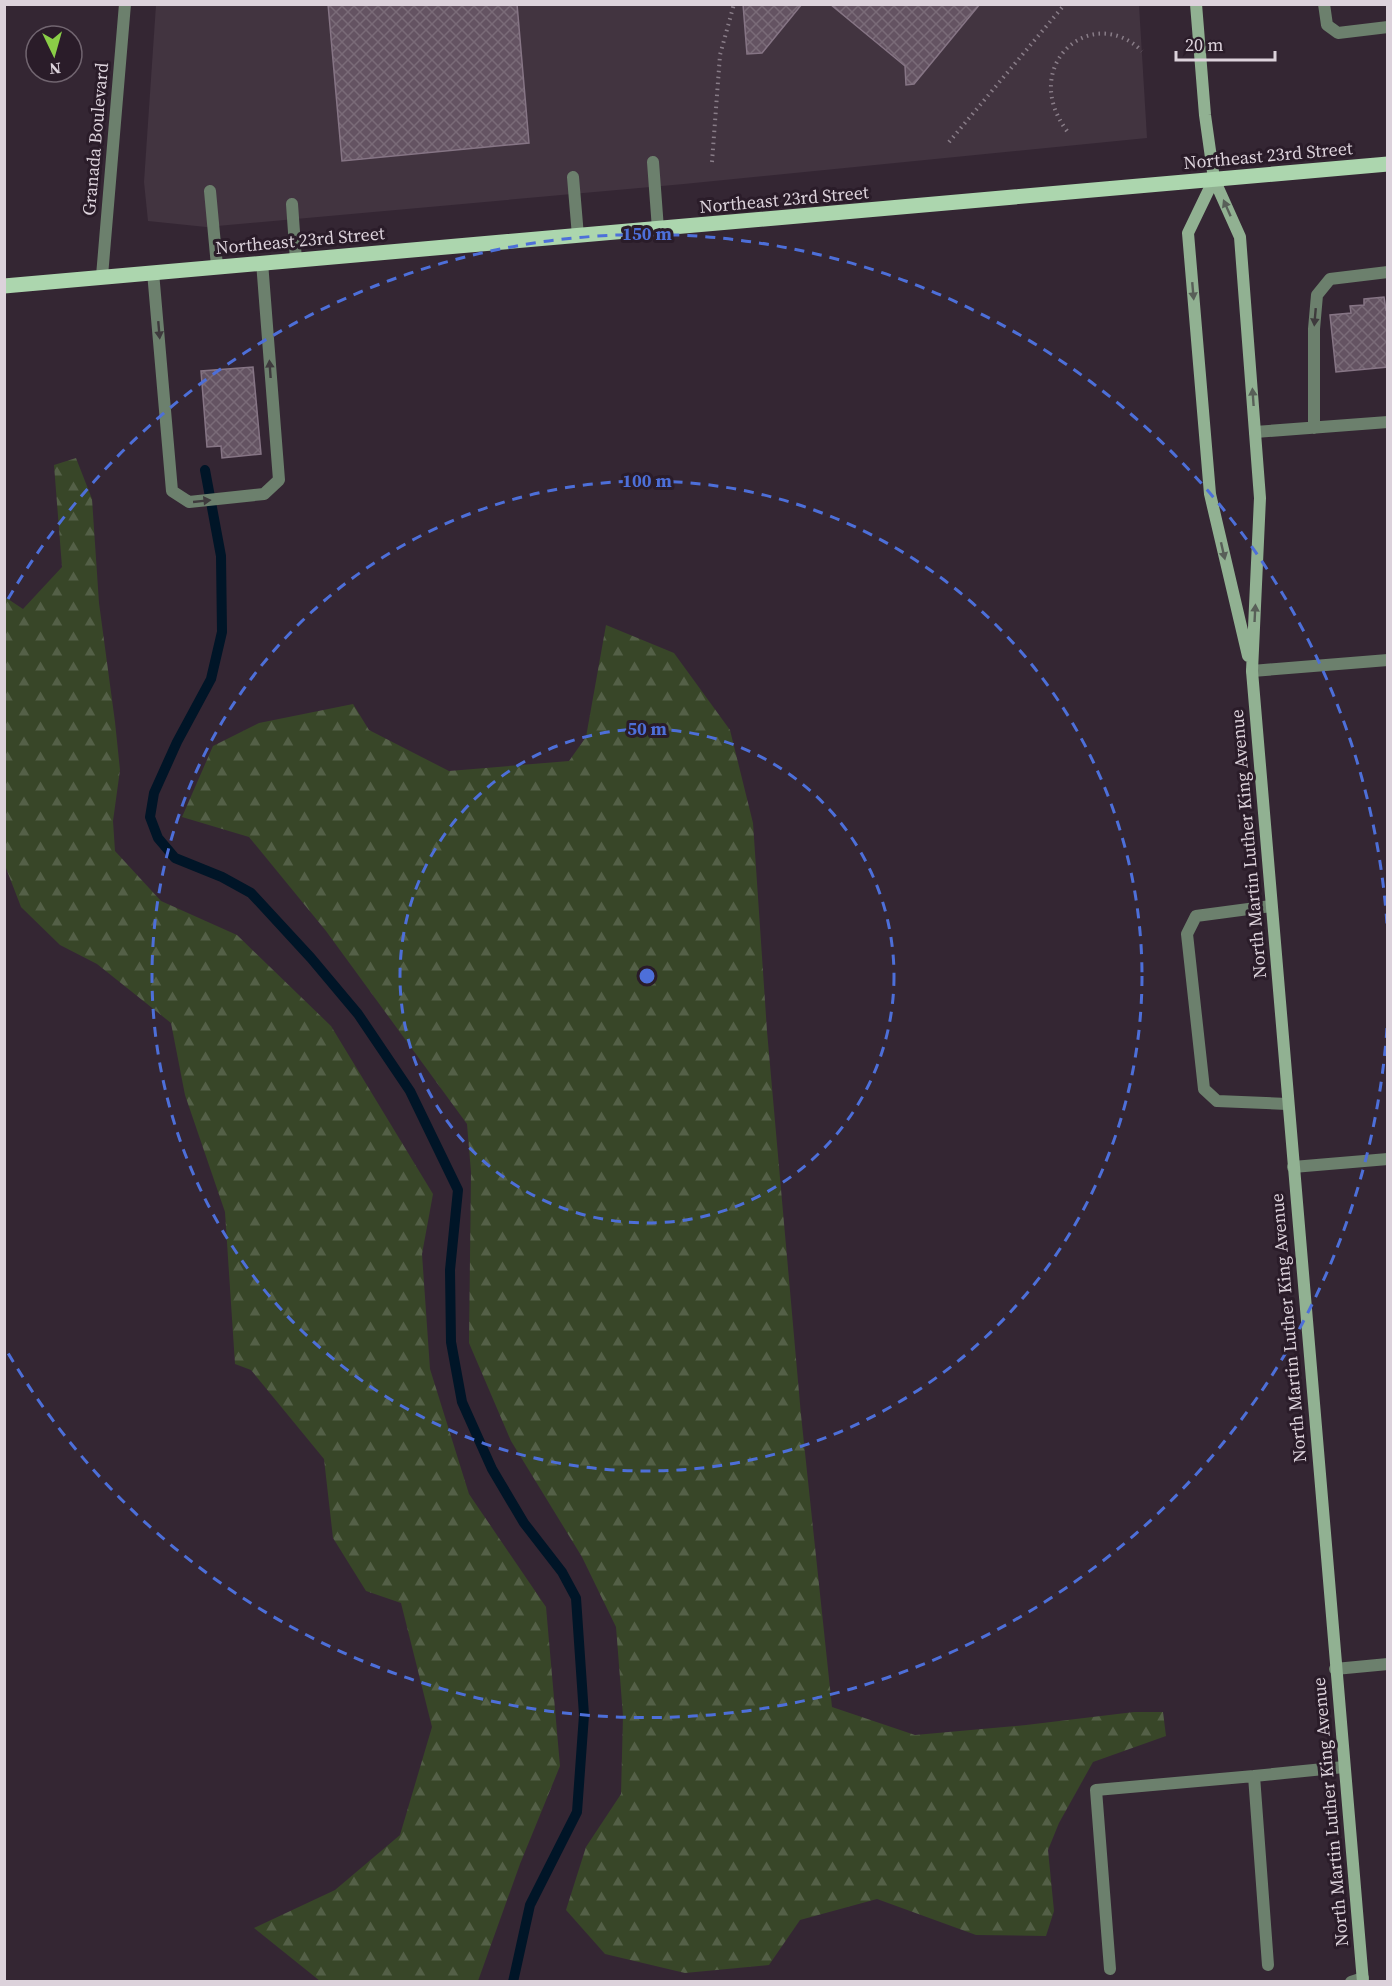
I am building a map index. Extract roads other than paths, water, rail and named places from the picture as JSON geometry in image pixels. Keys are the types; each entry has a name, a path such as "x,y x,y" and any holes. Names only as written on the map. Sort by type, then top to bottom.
{"main road":[{"name":"North Martin Luther King Avenue","path":"1196,4 1205,115 1214,179 1240,237 1260,498 1252,671 1344,1767 1359,1980"},
{"name":"Northeast 23rd Street","path":"4,286 1388,165"},
{"name":"North Martin Luther King Avenue","path":"1214,179 1188,233 1210,494 1252,671"}],"street":[{"name":"Granada Boulevard","path":"102,276 125,4"},
{"path":"1324,4 1327,25 1338,33 1388,27"},
{"path":"653,162 658,229"},
{"path":"573,177 578,236"},
{"path":"210,191 217,266"},
{"path":"292,204 296,260"},
{"path":"153,272 172,491 189,502 264,494 279,480 262,262"},
{"path":"1314,428 1314,329 1317,295 1330,279 1388,272"},
{"path":"1255,432 1388,422"},
{"path":"1252,671 1388,660"},
{"path":"1271,906 1196,916 1186,934 1204,1089 1217,1101 1287,1104"},
{"path":"1293,1167 1388,1159"},
{"path":"1335,1669 1388,1664"},
{"path":"1110,1969 1096,1790 1344,1767"},
{"path":"1254,1776 1268,1965"}],"waterway":[{"path":"205,470 221,556 222,632 211,679 177,742 154,793 150,817 158,838 175,858 222,877 251,893 311,958 358,1014 410,1091 458,1190 450,1270 451,1342 462,1402 492,1469 524,1523 562,1572 576,1598 584,1715 577,1812 530,1905 513,1982"}]}
